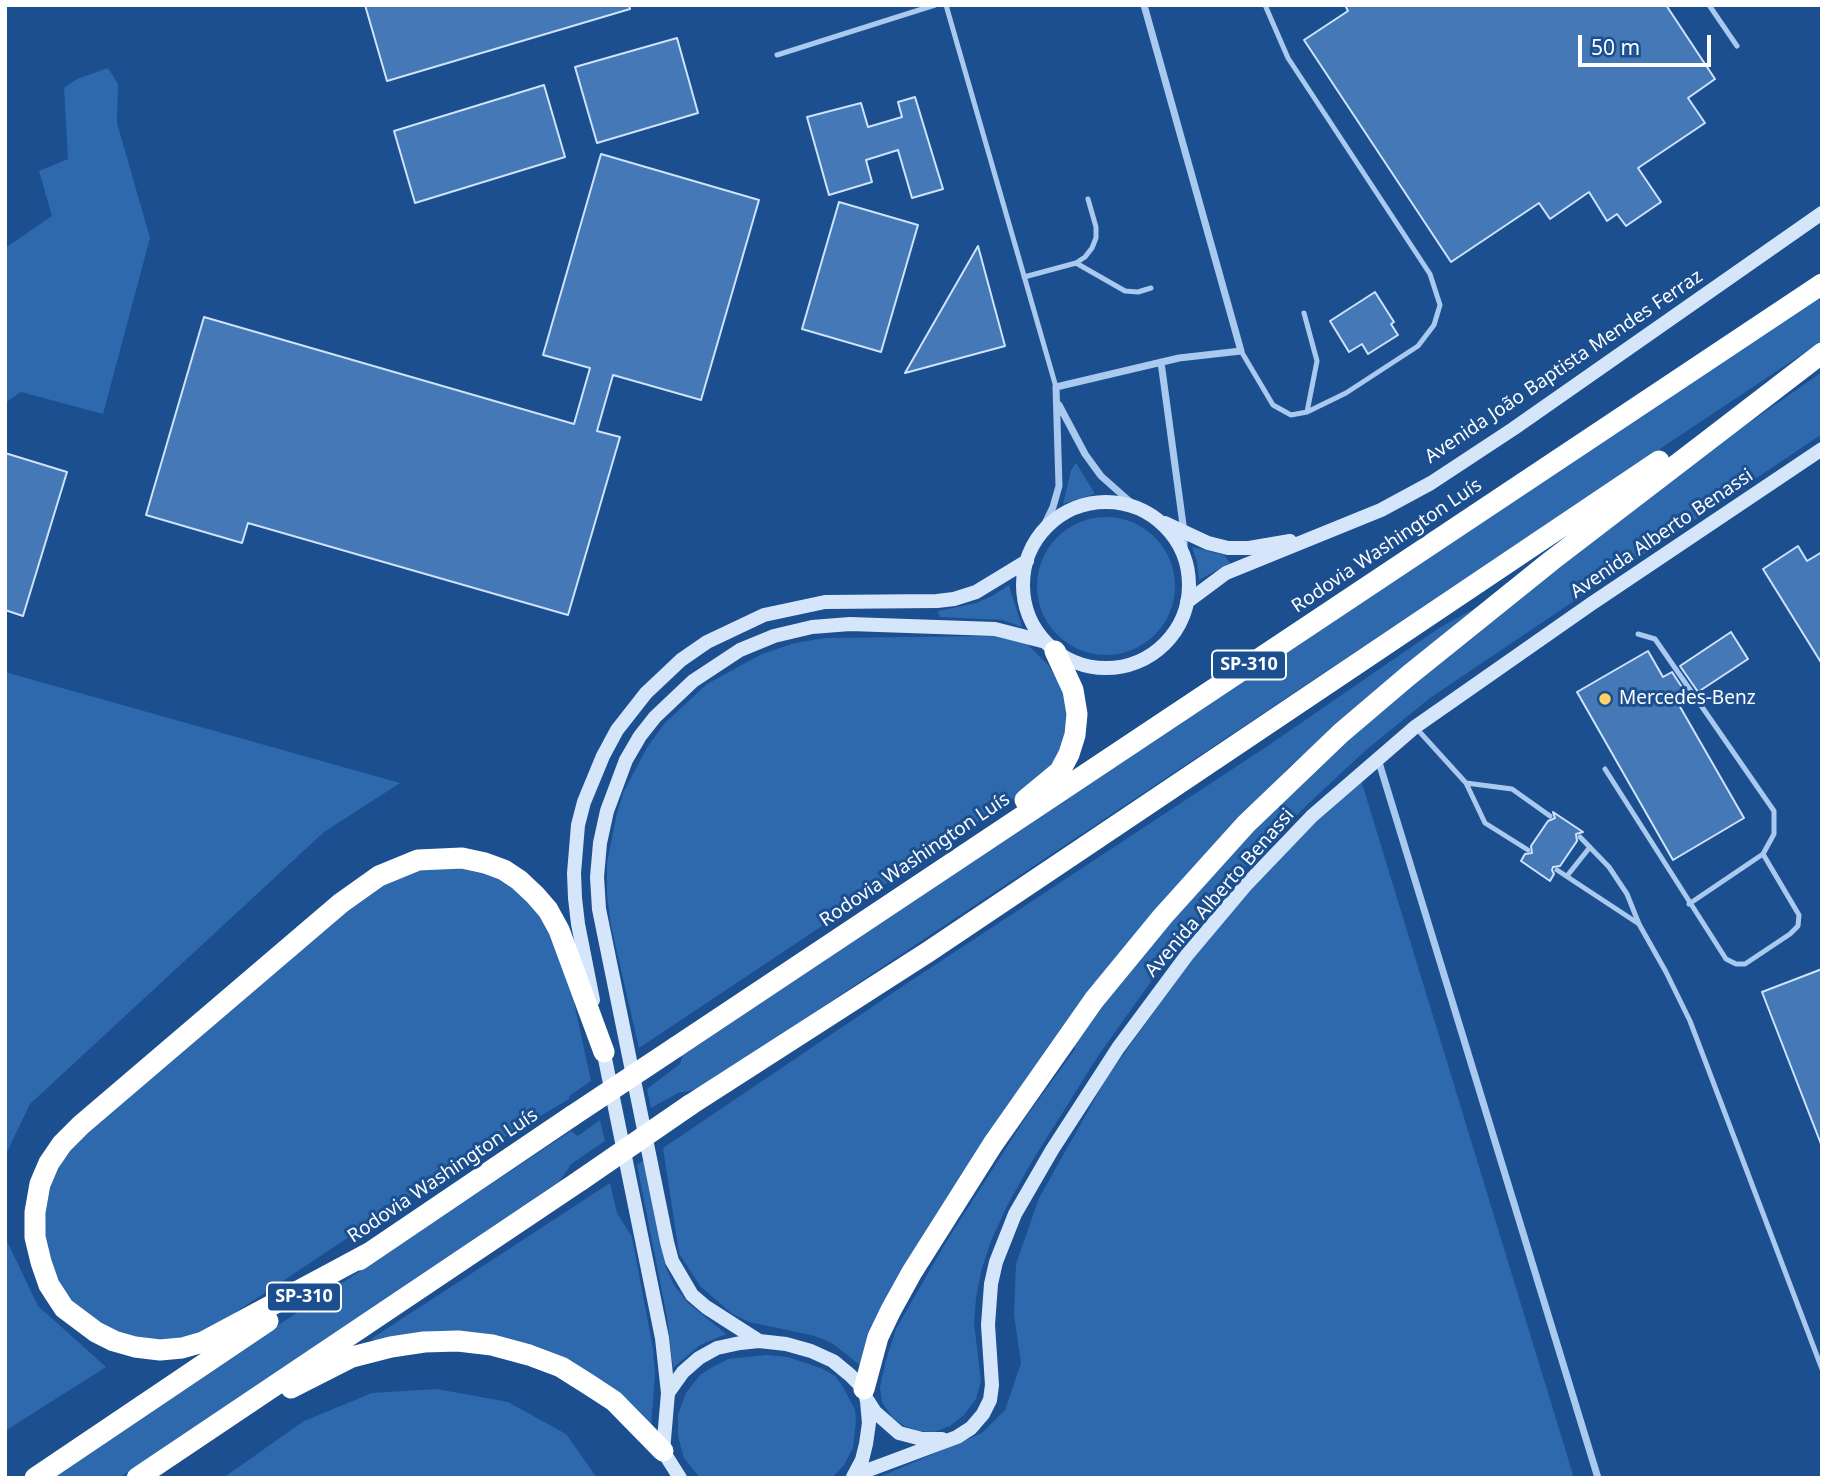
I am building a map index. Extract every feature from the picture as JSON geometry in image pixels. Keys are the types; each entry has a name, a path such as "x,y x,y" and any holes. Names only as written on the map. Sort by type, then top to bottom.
{"highway":[{"name":"Rodovia Washington Luís","path":"35,1478 572,1116 1822,284"},
{"path":"865,1395 878,1337 891,1310 924,1252 993,1144 1094,1000 1163,916 1246,824 1340,733 1408,676 1562,553 1822,353"},
{"name":"SP-310","path":"137,1478 690,1105 929,952 1822,353"},
{"path":"915,887 1040,788 1059,771 1069,754 1077,715 1073,690 1051,646"},
{"path":"369,1253 203,1342 160,1350 135,1347 114,1341 87,1326 64,1308 50,1285 41,1262 35,1237 35,1212 40,1184 49,1163 62,1144 81,1125 341,903 379,876 418,860 461,858 485,863 504,870 535,895 548,910 559,930 604,1052"},
{"path":"211,1429 352,1357 402,1345 458,1341 492,1345 561,1367 614,1401 663,1451"}],"main road":[{"name":"Avenida João Baptista Mendes Ferraz","path":"1187,602 1226,573 1381,510 1431,483 1513,429 1822,213"},
{"name":"Avenida Alberto Benassi","path":"854,1476 957,1437 971,1428 983,1414 990,1400 992,1385 988,1309 996,1262 1016,1214 1052,1150 1118,1048 1187,955 1245,887 1312,816 1415,727 1591,604 1822,449"},
{"path":"1109,501 1136,507 1157,519 1173,535 1184,555 1189,578 1187,602 1179,624 1165,644 1146,658 1123,666 1100,668 1076,663 1051,646 1034,625 1026,604 1023,583 1027,561 1039,536 1058,517 1083,505 1109,501"},
{"name":"Avenida João Baptista Mendes Ferraz","path":"1157,519 1208,543 1228,548 1258,547 1319,536"},
{"path":"680,1478 663,1451 668,1392 657,1307 578,924 573,873 584,802 617,730 646,693 681,660 706,642 764,615 825,602 937,601 954,598 976,592 1027,561"},
{"path":"759,1342 725,1321 692,1295 672,1261 667,1242 599,909 597,877 600,843 615,786 640,736 655,717 693,681 740,650 774,636 812,627 891,625 995,629 1051,646"},
{"path":"668,1392 682,1373 699,1358 717,1348 740,1343 786,1344 811,1351 841,1368 865,1395 875,1412 900,1433 932,1440 957,1437"},
{"path":"854,1476 866,1444 869,1423 865,1395"}],"street":[{"path":"1039,536 1053,507 1059,486 1056,387 1161,362 1241,351 1144,5"},
{"path":"1161,362 1184,531 1184,555"},
{"path":"1057,401 1085,454 1101,476 1136,507"},
{"path":"1378,757 1598,1478"}],"lane":[{"path":"777,55 935,5"},
{"path":"946,5 1056,387"},
{"path":"1241,351 1273,405 1291,415 1307,412 1346,393 1418,346 1434,326 1440,305 1430,274 1288,58 1265,5"},
{"path":"1709,5 1737,46"},
{"path":"1024,277 1076,263 1085,257 1096,238 1096,227 1088,199"},
{"path":"1076,263 1125,291 1138,292 1151,288"},
{"path":"1304,313 1317,361 1307,412"},
{"path":"1638,634 1655,639 1774,811 1774,834 1763,855 1689,904"},
{"path":"1415,727 1466,783 1485,823 1528,850"},
{"path":"1605,769 1726,959 1737,964 1745,964 1798,926 1799,915 1763,855"},
{"path":"1466,783 1512,789 1550,816"},
{"path":"1580,837 1609,867 1627,894 1639,924 1690,1021 1822,1369"},
{"path":"1567,876 1590,847"},
{"path":"1558,870 1639,924"}],"shaded area":[{"path":"108,68 118,84 117,123 150,238 103,414 21,392 5,403 5,248 52,216 39,171 68,159 64,88 77,79"},
{"path":"1822,296 1822,341 699,1089 678,1093 651,1108 647,1089 680,1064 683,1055"},
{"path":"1822,372 1822,434 1430,698 1366,750 1310,802 1207,910 1162,966 1098,1056 1007,1206 991,1241 976,1298 974,1323 981,1381 976,1399 964,1415 950,1426 934,1432 918,1431 904,1426 892,1417 882,1402 880,1387 886,1360 896,1329 946,1242 1026,1117 1075,1049 1073,1043 1151,943 1245,835 1385,702 1730,436"},
{"path":"1076,463 1095,494 1063,504 1071,470"},
{"path":"1106,517 1132,523 1154,538 1169,560 1175,586 1169,612 1154,634 1132,649 1106,655 1080,649 1058,634 1043,612 1037,586 1043,560 1058,538 1080,523"},
{"path":"1192,547 1224,555 1230,563 1199,580"},
{"path":"1009,585 1022,627 1002,620 940,617 938,611 976,603"},
{"path":"1501,594 1290,766 1127,946 861,1366 832,1343 815,1336 749,1322 731,1313 700,1286 679,1253 663,1148 1269,745 1439,628"},
{"path":"996,636 1027,644 1048,665 1059,682 1068,717 1064,751 1031,786 1014,798 639,1048 611,926 607,863 624,791 648,746 665,723 707,684 762,654 795,643 825,638"},
{"path":"5,672 400,783 324,832 30,1104 5,1156"},
{"path":"1361,780 1574,1478 877,1478 982,1433 1005,1410 1021,1363 1014,1315 1016,1264 1039,1198 1106,1079 1220,919 1301,832"},
{"path":"415,868 475,868 510,884 541,911 565,960 591,1081 569,1096 569,1099 453,1168 215,1326 194,1335 173,1339 127,1335 106,1327 71,1300 59,1283 44,1233 51,1184 68,1150 83,1134 377,886"},
{"path":"600,1120 605,1141 571,1164 560,1181 119,1478 53,1478 571,1131 578,1136"},
{"path":"644,1160 666,1268 674,1285 687,1302 726,1334 700,1345 673,1368 667,1317 637,1165"},
{"path":"610,1183 617,1213 632,1237 653,1349 655,1373 651,1427 565,1361 377,1342 371,1339"},
{"path":"5,1237 38,1306 106,1367 5,1431"},
{"path":"767,1355 788,1357 823,1369 835,1376 842,1385 855,1410 856,1421 853,1448 844,1465 832,1478 700,1478 684,1458 678,1436 678,1414 686,1393 700,1375 728,1359"},
{"path":"437,1389 508,1402 566,1434 597,1478 223,1478 304,1421 372,1393"}],"building":[{"path":"365,5 629,5 630,9 387,81"},
{"path":"1345,5 1666,5 1715,79 1688,98 1705,123 1638,168 1661,202 1626,226 1617,214 1607,221 1589,192 1550,219 1539,203 1451,262 1304,40 1348,11"},
{"path":"677,38 698,113 597,143 575,67"},
{"path":"544,85 565,157 415,203 394,131"},
{"path":"915,97 943,189 912,198 898,150 866,160 872,182 829,195 807,117 861,103 868,127 902,117 898,102"},
{"path":"601,154 759,200 701,400 613,375 597,431 620,437 568,615 248,523 242,543 146,515 204,317 574,424 590,368 543,355"},
{"path":"839,202 918,225 881,352 802,329"},
{"path":"978,246 1005,346 905,373"},
{"path":"1375,292 1394,322 1391,324 1398,335 1368,354 1362,344 1349,352 1330,321"},
{"path":"5,453 67,472 23,616 5,610"},
{"path":"1798,546 1807,561 1822,552 1822,664 1763,569"},
{"path":"1731,632 1748,659 1698,692 1680,666"},
{"path":"1648,651 1663,677 1672,672 1689,698 1679,705 1744,818 1673,860 1577,692"},
{"path":"1553,812 1583,832 1576,834 1577,841 1560,866 1553,867 1554,874 1550,881 1521,861 1525,854 1532,853 1531,846 1548,821 1555,818"},
{"path":"1822,969 1822,1144 1821,1144 1762,992"}],"place":[{"name":"Mercedes-Benz","path":"1605,699"}]}
